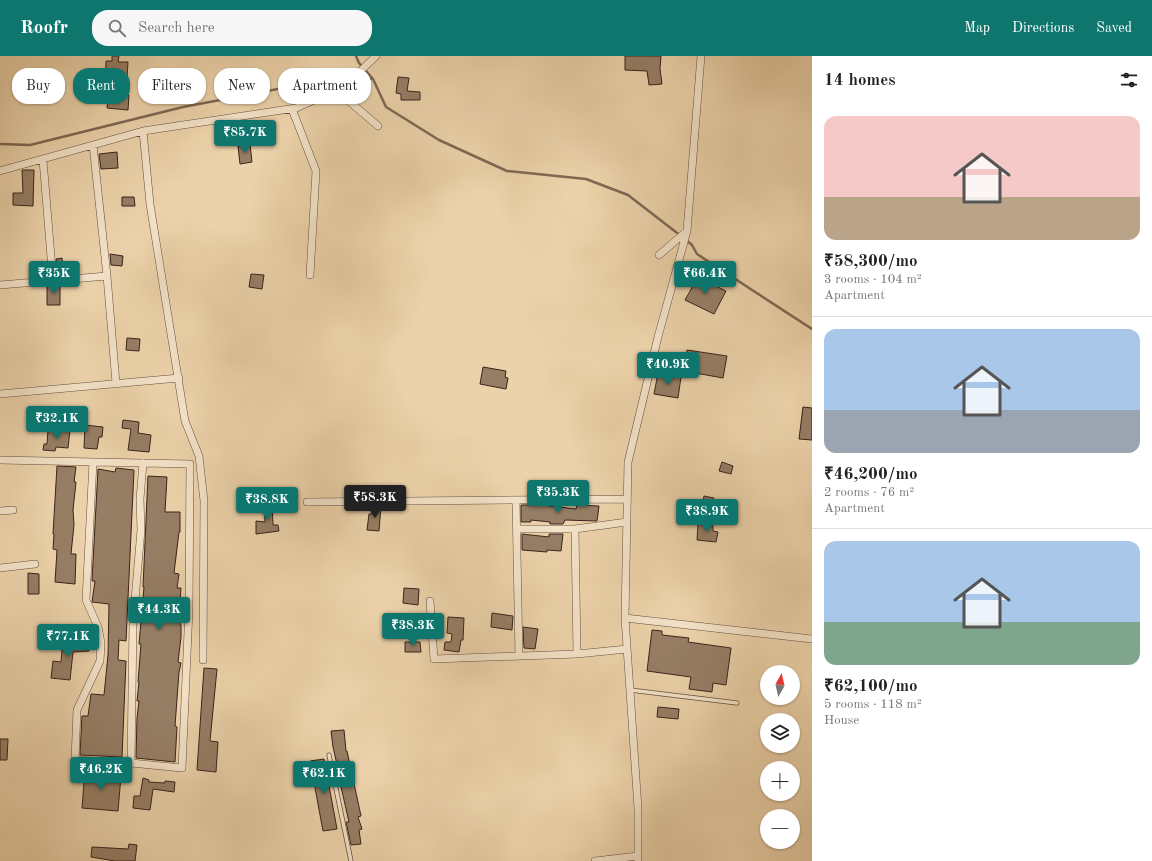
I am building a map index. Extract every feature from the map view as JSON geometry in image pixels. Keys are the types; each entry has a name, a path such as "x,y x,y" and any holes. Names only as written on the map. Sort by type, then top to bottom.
{"street":[{"path":"364,68 376,56"},
{"path":"595,861 638,858 638,808 625,618 628,462 658,337 687,232 700,56"},
{"path":"0,171 143,131 292,108 302,104"},
{"path":"352,104 378,126"},
{"path":"292,108 316,171 310,275"},
{"path":"143,131 150,204 185,421 199,456 204,501 203,660"},
{"path":"93,145 107,276 116,383"},
{"path":"43,160 53,281"},
{"path":"659,255 687,232"},
{"path":"0,285 107,276"},
{"path":"0,394 179,378"},
{"path":"0,460 190,464 189,610 182,768 75,760 77,710 100,660 101,643 98,627 86,600 93,462"},
{"path":"131,763 133,623 141,530 140,500 143,463"},
{"path":"516,500 518,529 519,656"},
{"path":"306,502 627,500"},
{"path":"0,511 13,510"},
{"path":"518,529 576,529 627,522"},
{"path":"576,529 577,654"},
{"path":"0,568 35,564"},
{"path":"430,601 434,659 577,654 627,649"},
{"path":"625,618 812,639"}],"lane":[{"path":"630,690 737,703"},
{"path":"329,754 351,861"}],"building":[{"path":"112,56 119,56 118,62 128,62 128,68 106,68 106,61 112,61"},
{"path":"625,56 661,56 660,69 662,84 649,85 647,71 625,70"},
{"path":"398,77 409,78 407,91 420,92 420,100 401,100 401,94 396,93"},
{"path":"107,104 128,104 128,110 107,108"},
{"path":"250,144 252,162 240,164 238,146"},
{"path":"117,152 118,168 101,169 99,154"},
{"path":"22,170 34,170 33,206 13,205 13,193 23,193"},
{"path":"122,197 134,197 135,206 122,206"},
{"path":"110,254 123,256 122,266 111,265"},
{"path":"62,258 63,273 58,275 56,259"},
{"path":"251,274 264,275 262,289 249,287"},
{"path":"692,276 726,291 714,314 685,300 694,284 689,282"},
{"path":"60,285 60,305 47,305 47,286"},
{"path":"127,338 140,339 139,351 126,350"},
{"path":"687,350 727,356 723,378 684,371"},
{"path":"483,367 506,371 505,377 508,378 506,389 480,384"},
{"path":"658,373 681,377 678,398 654,394"},
{"path":"803,407 812,408 812,440 799,439"},
{"path":"123,420 139,422 138,433 151,435 149,452 128,450 131,429 122,428"},
{"path":"85,425 103,427 102,437 99,437 97,449 84,448"},
{"path":"59,429 70,430 68,448 56,447 55,451 43,450 44,444 47,444 48,430 59,431"},
{"path":"722,462 733,466 731,474 719,471"},
{"path":"57,466 76,467 73,510 74,525 71,554 76,554 75,584 55,582 57,550 53,549 53,534"},
{"path":"116,468 134,470 126,641 119,640 118,660 126,661 122,757 80,755 82,716 88,716 91,694 104,695 108,655 109,604 92,602 95,581 92,581 98,469 115,472"},
{"path":"148,476 167,477 165,512 180,512 180,532 174,573 179,574 177,588 181,588 180,600 182,613 178,662 181,663 175,726 177,727 175,762 136,758 139,701 137,701 141,644 139,644 144,587"},
{"path":"704,496 714,498 711,514 701,513"},
{"path":"272,502 273,525 278,525 279,531 256,534 256,521 265,522 264,503"},
{"path":"521,505 542,505 576,509 577,505 599,506 597,521 565,520 563,524 550,524 550,522 531,520 531,522 521,522"},
{"path":"373,506 381,506 379,531 367,530 369,514 372,514"},
{"path":"698,524 713,526 713,531 718,532 716,542 697,540"},
{"path":"522,534 549,537 549,534 563,534 561,551 547,550 547,552 522,550"},
{"path":"28,573 39,574 39,594 28,594"},
{"path":"404,588 419,589 418,605 403,603"},
{"path":"492,613 513,616 512,630 491,627"},
{"path":"448,617 464,618 463,640 461,640 459,652 444,650 445,642 451,642 452,634 447,633"},
{"path":"404,620 420,622 420,631 404,630"},
{"path":"523,627 538,629 535,649 524,648"},
{"path":"652,630 662,631 662,635 689,638 688,642 731,648 726,685 713,683 712,692 689,689 691,677 647,671"},
{"path":"63,639 89,641 89,651 73,652 70,680 51,678 53,661 61,662"},
{"path":"405,642 420,642 421,652 405,652"},
{"path":"204,668 217,669 210,741 218,742 216,772 197,770"},
{"path":"658,707 679,709 678,719 657,717"},
{"path":"344,730 346,751 361,816 358,817 362,829 359,830 361,844 351,845 346,822 349,822 333,747 331,731"},
{"path":"0,739 8,739 7,760 0,760"},
{"path":"324,759 337,829 323,831 310,761"},
{"path":"85,769 98,770 98,773 121,776 118,811 82,808"},
{"path":"143,778 149,780 149,782 175,782 174,792 153,789 150,810 133,808 134,796 140,796"},
{"path":"129,844 137,845 135,861 115,861 91,857 92,847 128,849"}],"waterway":[{"path":"356,56 359,63 373,79"},
{"path":"371,79 373,79 386,107 439,140 507,171 586,179 628,195 681,236"},
{"path":"0,144 30,145 183,107 278,89"},
{"path":"686,240 692,245 697,254 812,329"}]}
